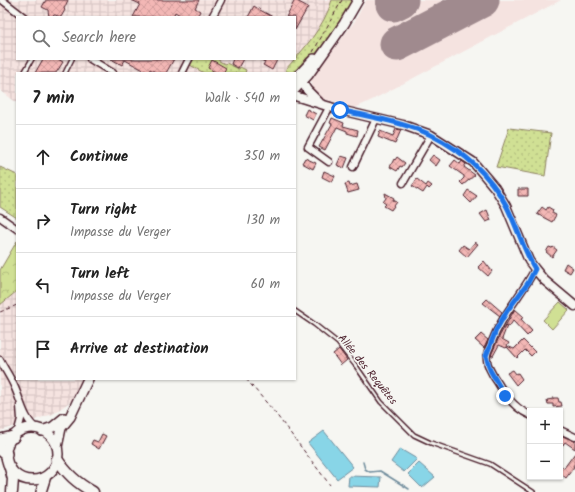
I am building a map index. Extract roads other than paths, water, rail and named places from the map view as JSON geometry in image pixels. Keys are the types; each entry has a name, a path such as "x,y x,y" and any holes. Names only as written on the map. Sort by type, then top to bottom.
{"highway":[{"path":"0,440 15,435"},
{"path":"58,460 66,472 83,487 93,492"},
{"path":"10,468 13,479 12,492"}],"main road":[{"path":"298,79 308,75 329,43 344,24 358,0"},
{"path":"73,410 53,427 40,430 25,429 15,435 9,442 3,451 10,468 17,476 27,480 40,479 46,476 55,466 58,460 57,448 61,428 70,417 88,380"},
{"path":"40,430 52,437 57,448"},
{"path":"41,492 46,476"},
{"path":"27,480 36,492"}],"street":[{"path":"2,0 23,16"},
{"path":"213,16 221,0"},
{"path":"92,60 111,72"},
{"path":"182,72 188,60"},
{"path":"298,79 321,104"},
{"path":"296,96 403,125 431,135 473,162 496,188 506,206 529,261 544,280 575,306"},
{"path":"328,162 308,147 330,106"},
{"path":"353,167 376,118"},
{"path":"403,183 431,135"},
{"path":"0,217 16,227"},
{"path":"527,414 505,396 490,370 486,356 496,330 507,311 528,283 535,269"},
{"path":"0,360 15,388 28,419 32,426 40,430"},
{"path":"15,435 21,419 20,401"},
{"path":"563,431 575,437"}],"lane":[{"path":"25,72 31,60"},
{"path":"66,72 72,60"},
{"name":"Allée des Requêtes","path":"296,312 338,343 381,402 414,435 431,443 490,464 533,492"}],"water":[{"path":"324,431 353,467 337,479 308,443"},
{"path":"400,449 417,459 404,472 391,462"},
{"path":"419,463 435,477 422,488 408,474"},
{"path":"349,476 381,477 380,487 348,486"}],"waterway":[{"path":"363,462 365,469 370,472 380,471 409,489"}]}
